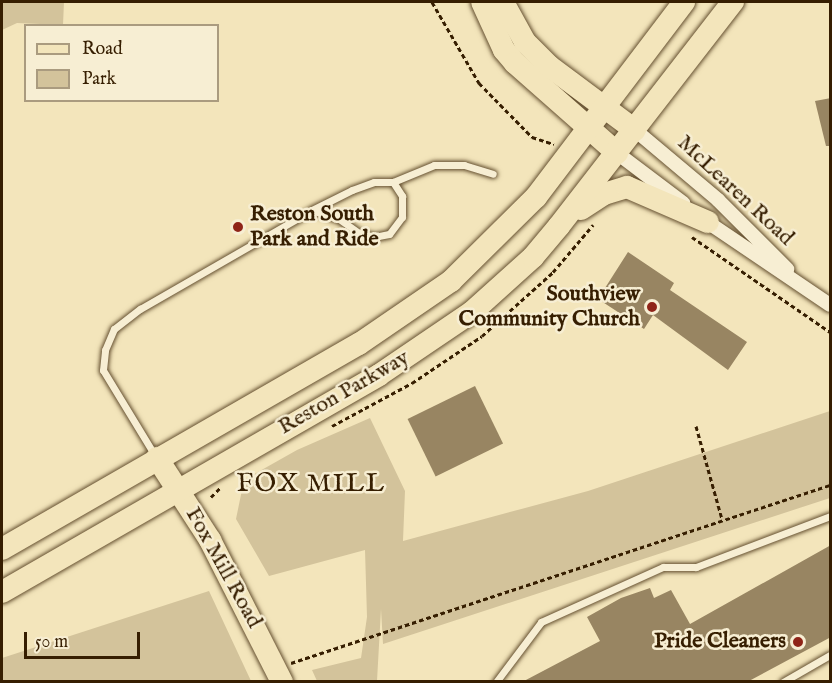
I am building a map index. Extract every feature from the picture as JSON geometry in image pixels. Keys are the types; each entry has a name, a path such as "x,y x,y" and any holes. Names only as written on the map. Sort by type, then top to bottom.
{"main road":[{"path":"482,2 504,50 515,63 617,153"},
{"path":"502,2 525,42 549,66 635,130"},
{"name":"Reston Parkway","path":"2,549 409,312 496,241 575,148 684,2"},
{"name":"Reston Parkway","path":"2,592 426,345 498,289 559,226 733,2"},
{"path":"559,226 603,194 627,187 708,222"},
{"name":"Fox Mill Road","path":"157,458 178,489 246,607 282,681"}],"street":[{"name":"McLearen Road","path":"635,130 718,200 803,286"},
{"name":"McLearen Road","path":"617,153 708,222 831,305"}],"lane":[{"path":"157,458 103,370 105,350 114,329 140,309 312,210 374,182 393,182 434,165 464,165 494,174"},
{"path":"312,210 339,219 359,233 374,237 389,234 402,217 402,196 393,182"},
{"path":"495,681 541,622 663,567 696,567 831,516"},
{"path":"783,681 831,655"}],"path":[{"path":"432,2 464,62 499,104 532,137 575,148"},
{"path":"378,403 482,336 553,272 599,219"},
{"path":"684,230 831,332"},
{"path":"696,426 722,519"},
{"path":"300,660 722,519 831,485"}],"green space":[{"path":"2,2 64,2 63,24 17,23 2,30"},
{"path":"830,411 830,498 383,644 381,609 377,681 317,681 312,670 361,658 367,617 365,550 269,576 236,519 244,480 297,450 370,418 405,491 403,541 588,491"},
{"path":"209,591 251,681 2,681 2,658"}],"building":[{"path":"831,98 831,146 826,146 815,101"},
{"name":"Southview Community Church","path":"628,252 674,283 670,290 747,342 728,370 653,315 644,329 598,299"},
{"path":"475,386 503,444 436,476 408,419"},
{"path":"831,545 831,637 749,681 524,681 600,641 587,617 621,598 650,588 654,598 671,590 690,624"}],"place":[{"name":"Reston South Park and Ride","path":"238,227"},
{"name":"Southview Community Church","path":"652,307"},
{"name":"Pride Cleaners","path":"798,642"}],"district":[{"name":"FOX MILL","path":"311,484"}]}
